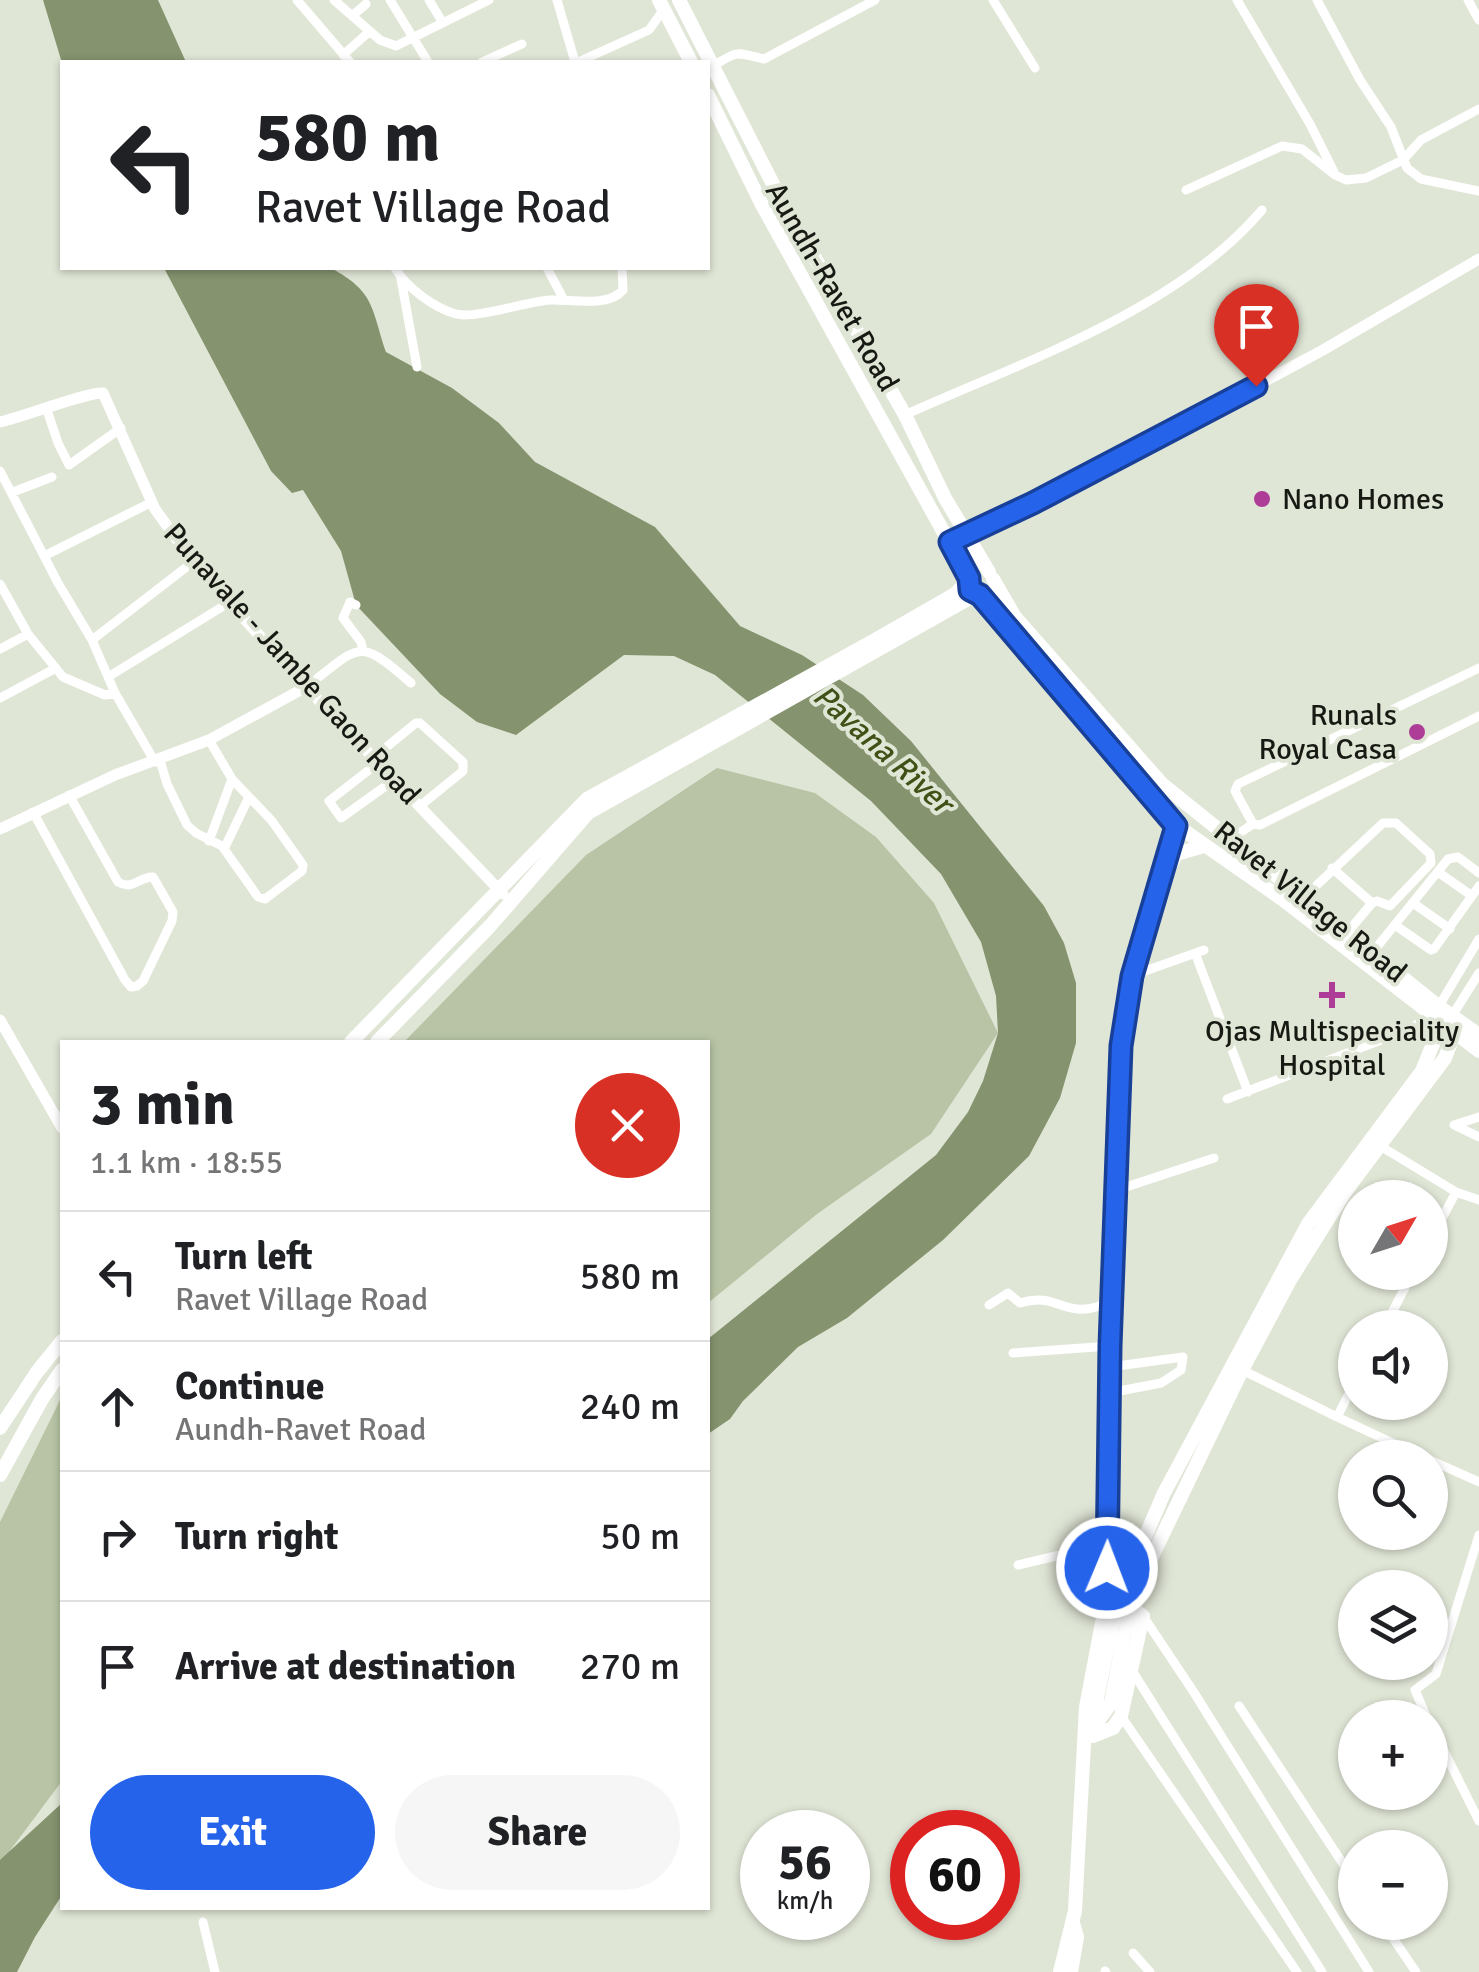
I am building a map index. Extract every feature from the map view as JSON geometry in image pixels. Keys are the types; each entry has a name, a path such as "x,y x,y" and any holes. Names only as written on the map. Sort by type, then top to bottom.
{"main road":[{"name":"Aundh-Ravet Road","path":"684,2 776,190 991,576"},
{"path":"662,5 690,60"},
{"name":"Aundh-Ravet Road","path":"710,98 762,202 974,587"},
{"path":"353,1040 498,888 570,822 974,587 991,590 991,576 977,570 974,587"},
{"name":"Ravet Village Road","path":"991,576 1015,617 1136,758 1183,802 1372,953 1441,1015"},
{"name":"Ravet Village Road","path":"974,587 1174,823 1441,1015 1479,1035"},
{"path":"1071,1972 1077,1938 1074,1922 1091,1737 1090,1677 1108,1592 1110,1346 1121,1046 1132,976 1174,823 1170,812 1183,802"},
{"path":"379,1040 510,901 570,822"},
{"path":"1158,891 1176,854 1223,846 1227,838"},
{"path":"1441,1015 1455,1032 1479,1050"},
{"path":"1374,1142 1432,1053 1441,1015"},
{"path":"1091,1737 1100,1718 1097,1698 1111,1630 1133,1565 1308,1224 1436,1072 1455,1032"},
{"path":"0,1428 60,1344"},
{"path":"0,1475 60,1373"},
{"path":"1091,1737 1113,1728 1121,1716 1143,1616 1108,1592"},
{"path":"1060,1972 1067,1934 1074,1922"}],"street":[{"path":"298,0 346,59 370,31"},
{"path":"334,0 391,46 414,40 490,0"},
{"path":"390,0 427,60"},
{"path":"430,0 443,23"},
{"path":"557,0 575,60"},
{"path":"713,66 746,52 764,59 875,0"},
{"path":"992,0 1035,68"},
{"path":"1237,0 1310,124 1335,175"},
{"path":"1317,0 1360,80 1391,127 1407,168 1422,179 1479,191"},
{"path":"1468,0 1479,20"},
{"path":"352,16 366,4"},
{"path":"581,60 653,28 662,5"},
{"path":"486,60 522,44"},
{"path":"1186,190 1282,146 1302,149 1346,180 1366,178 1403,160 1421,140 1479,108"},
{"path":"904,415 1164,294 1229,247 1262,210"},
{"path":"950,542 1180,427 1479,259"},
{"path":"397,270 417,366"},
{"path":"548,270 564,300"},
{"path":"402,279 457,314 564,300 617,298 625,282 622,270"},
{"name":"Punavale - Jambe Gaon Road","path":"0,422 97,392 107,398 152,502 193,562 510,901"},
{"path":"48,410 69,465 121,428"},
{"path":"0,471 92,640 114,693 157,761 187,825 224,849 262,899 304,869 272,821 232,779 209,740"},
{"path":"12,492 52,477"},
{"path":"44,556 152,502"},
{"path":"92,640 193,562"},
{"path":"2,590 28,634 63,677 106,695 114,693"},
{"path":"108,677 230,602"},
{"path":"356,605 350,602 343,618 361,642 362,650"},
{"path":"0,649 28,634"},
{"path":"0,829 69,795 209,740 362,650 376,653 410,683"},
{"path":"0,698 56,668"},
{"path":"1253,824 1235,791 1238,784 1479,668"},
{"path":"1227,838 1479,716"},
{"path":"394,780 341,818 329,800 420,723 463,762 463,771 420,806"},
{"path":"209,840 232,779"},
{"path":"33,812 125,980 131,987 137,986 172,921 169,901 153,877 134,884 118,882 69,795"},
{"path":"224,849 249,797"},
{"path":"1303,898 1382,823 1396,822 1432,858 1390,906 1372,903 1346,933"},
{"path":"1372,953 1454,856 1479,873"},
{"path":"1332,868 1372,903"},
{"path":"1438,872 1472,896"},
{"path":"1395,926 1431,950 1479,886"},
{"path":"1413,903 1450,928"},
{"path":"1441,1015 1479,939"},
{"path":"1132,976 1200,952 1248,1092"},
{"path":"1227,1100 1441,1015 1479,973"},
{"path":"0,1020 60,1125"},
{"path":"1479,1117 1454,1126 1479,1137"},
{"path":"1374,1142 1456,1192 1479,1200"},
{"path":"1118,1190 1214,1158"},
{"path":"1448,1207 1456,1192"},
{"path":"989,1305 1008,1293 1020,1303 1037,1298 1078,1312 1094,1310 1114,1300"},
{"path":"1013,1354 1110,1346"},
{"path":"1110,1367 1182,1357 1181,1370 1161,1382 1110,1393"},
{"path":"1236,1367 1387,1440"},
{"path":"1448,1468 1479,1482"},
{"path":"1420,1700 1415,1690 1436,1674 1479,1535"},
{"path":"1018,1565 1106,1544"},
{"path":"1143,1616 1369,1972"},
{"path":"1130,1667 1322,1972"},
{"path":"1240,1706 1338,1856"},
{"path":"1121,1716 1296,1972"},
{"path":"1448,1758 1479,1820"},
{"path":"203,1922 215,1972"},
{"path":"1394,1940 1416,1972"},
{"path":"1134,1954 1150,1972"}],"shaded area":[{"path":"717,768 815,793 876,837 934,903 998,1033 931,1134 817,1214 710,1301 710,1040 406,1040 586,855"},
{"path":"60,1400 60,1784 0,1864 0,1522"}],"water":[{"path":"43,0 158,0 185,60 61,60"},
{"name":"Pavana River","path":"165,270 334,270 356,285 374,312 386,352 452,388 499,423 535,462 655,527 740,626 802,655 863,695 911,741 1044,906 1064,943 1076,983 1076,1043 1060,1098 1029,1156 943,1240 847,1318 798,1347 730,1419 710,1433 710,1337 936,1155 968,1112 983,1081 998,1033 996,996 981,942 941,874 871,801 715,675 674,656 624,655 516,735 477,722 440,694 356,605 341,551 303,490 292,493 271,471"},
{"path":"60,1805 60,1898 17,1972 0,1972 0,1860"}],"place":[{"name":"Nano Homes","path":"1262,499"},
{"name":"Runals Royal Casa","path":"1417,732"},
{"name":"Ojas Multispeciality Hospital","path":"1332,995"}],"route":[{"path":"1107,1568 1121,1046 1132,976 1176,826 980,595 970,590 969,578 950,542 1256,386"}]}
